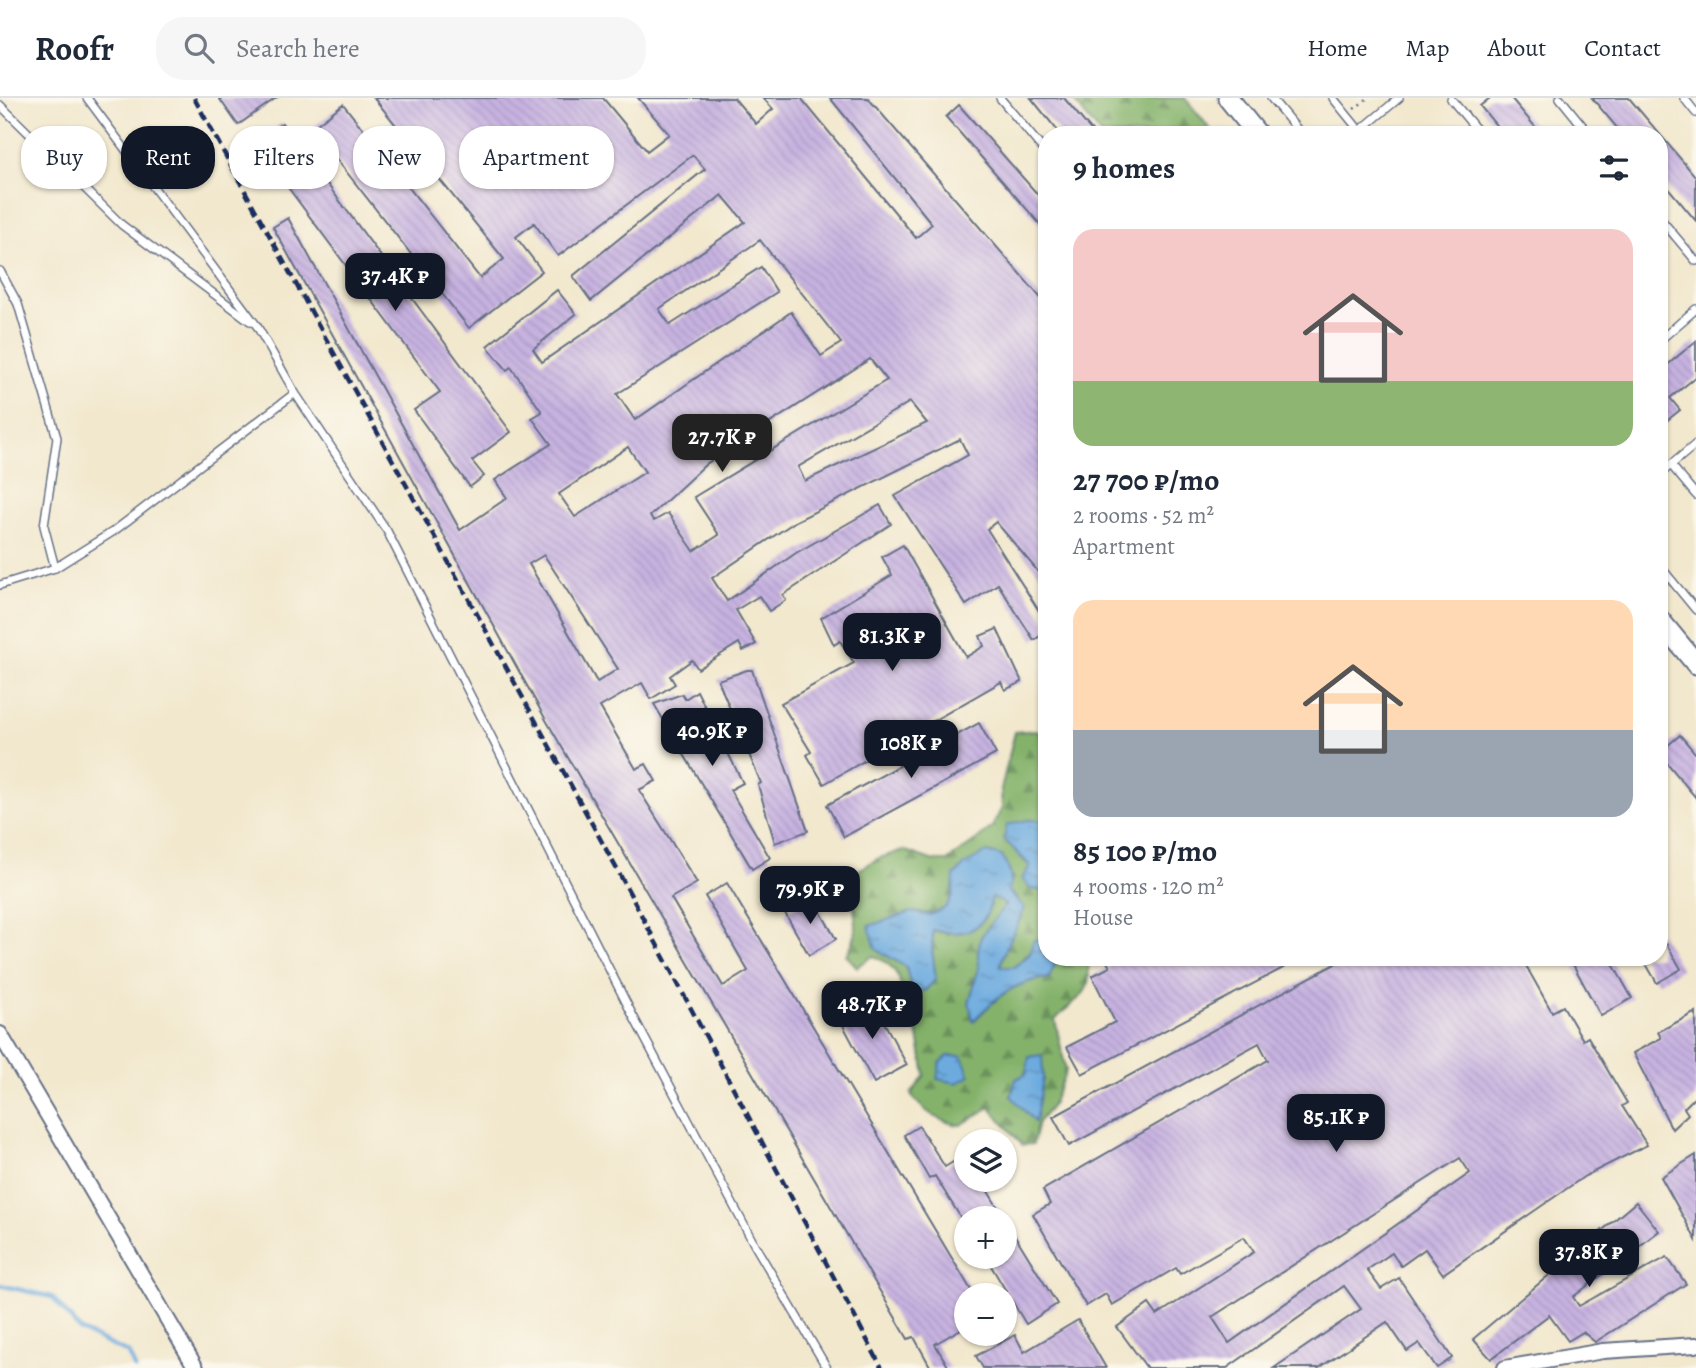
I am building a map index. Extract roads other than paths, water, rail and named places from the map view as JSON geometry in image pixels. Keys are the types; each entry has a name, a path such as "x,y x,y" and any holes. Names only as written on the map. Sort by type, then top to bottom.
{"main road":[{"path":"1228,98 1251,126"},
{"path":"1668,630 1696,663"}],"street":[{"path":"0,1034 196,1368"},
{"path":"1506,1368 1603,1351 1696,1345"}],"lane":[{"path":"87,98 257,326 295,393 387,531 638,1026 754,1244 827,1368"},
{"path":"1000,98 1038,143"},
{"path":"1271,98 1294,126"},
{"path":"1333,98 1355,126"},
{"path":"1368,126 1399,98"},
{"path":"1450,98 1473,126"},
{"path":"1560,98 1583,126"},
{"path":"1684,98 1696,113"},
{"path":"0,105 122,225 257,326"},
{"path":"1668,228 1696,261"},
{"path":"0,271 18,304 57,438 44,526 55,568"},
{"path":"1668,333 1696,309"},
{"path":"0,585 55,568 114,531 295,393"},
{"path":"1668,468 1696,444"},
{"path":"1671,465 1696,495"},
{"path":"1668,576 1696,610"}],"water":[{"path":"1027,820 1038,821 1038,890 1031,889 1022,879 1030,866 1004,839 1007,825"},
{"path":"987,852 1002,856 1011,878 1008,891 1024,907 1000,967 1014,967 1030,954 1033,941 1038,939 1038,966 1054,966 1049,978 1026,983 1007,992 973,1021 969,1003 979,967 981,937 1006,904 992,897 985,918 979,925 964,932 933,930 932,950 936,979 925,991 912,991 906,967 876,949 869,926 911,912 930,915 945,908 953,895 954,876 965,865"},
{"path":"1042,1055 1043,1079 1035,1122 1011,1096 1016,1079 1026,1074 1029,1057"},
{"path":"948,1056 962,1056 970,1076 957,1083 937,1079 940,1063"}],"waterway":[{"path":"0,1285 52,1297 81,1331 128,1353 135,1368"}],"railway":[{"path":"194,98 619,873 882,1368"}]}
